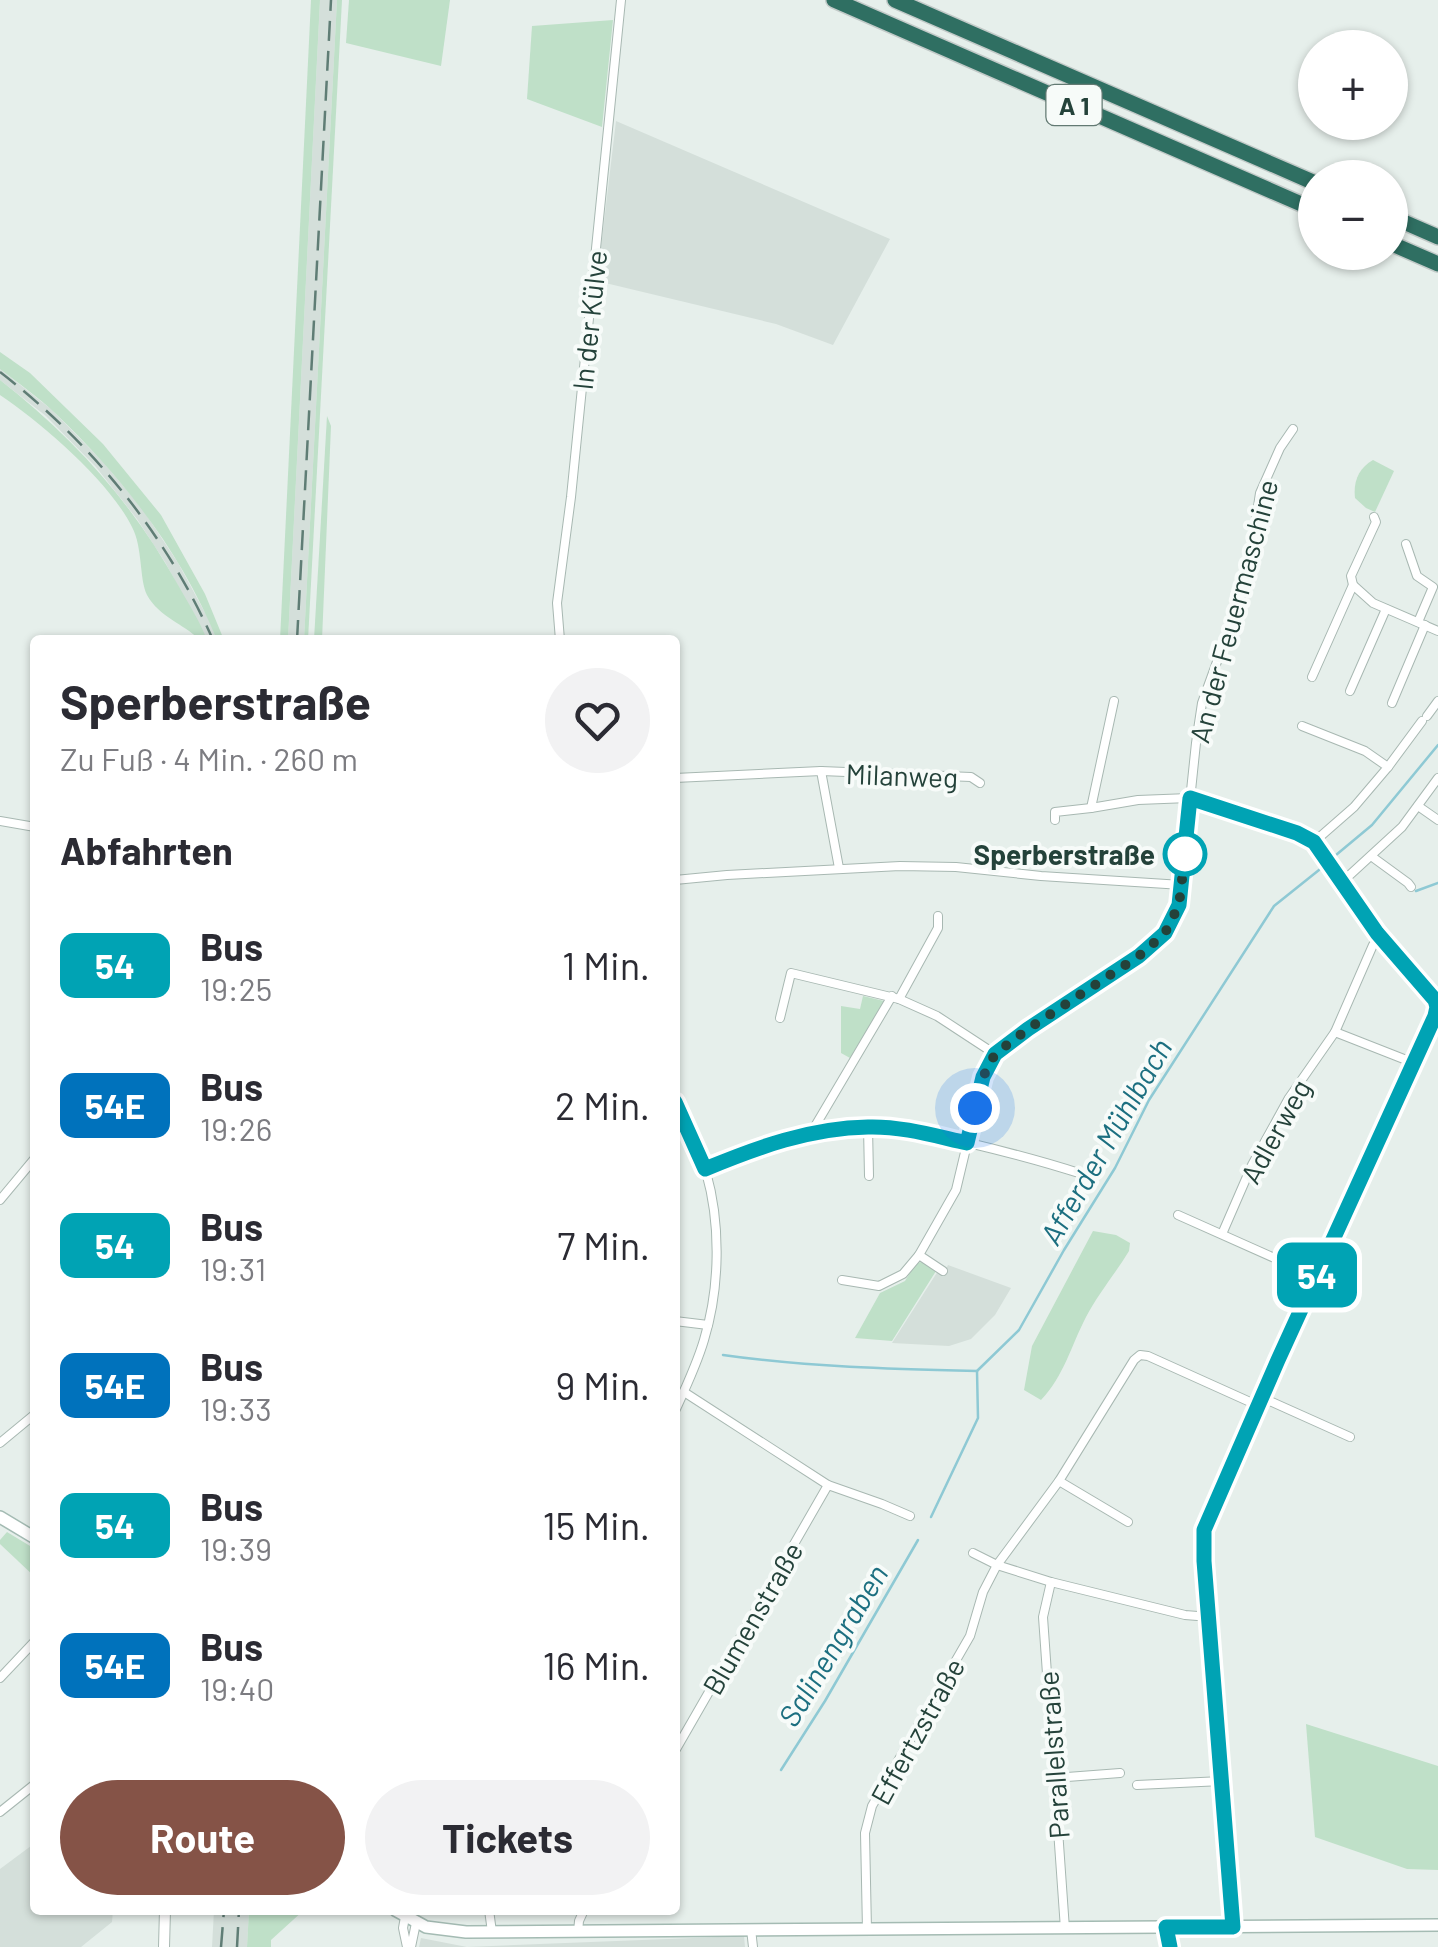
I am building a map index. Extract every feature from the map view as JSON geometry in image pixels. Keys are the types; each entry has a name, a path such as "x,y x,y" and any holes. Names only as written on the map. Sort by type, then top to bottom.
{"highway":[{"name":"A 1","path":"834,0 1298,203"},
{"name":"A 1","path":"894,0 1298,177"},
{"path":"1408,224 1438,238"},
{"path":"1408,251 1438,264"}],"main road":[{"path":"0,1517 30,1535"},
{"path":"406,1917 436,1930 492,1932 1438,1926"}],"street":[{"name":"In der Külve","path":"560,635 557,603 621,0"},
{"name":"An der Feuermaschine","path":"1182,885 1202,702 1247,579 1260,493 1293,429"},
{"path":"1374,518 1376,522 1351,576 1353,585 1373,603 1438,631"},
{"path":"1392,702 1435,589 1416,576 1406,544"},
{"path":"1312,677 1353,585"},
{"path":"1350,691 1386,610"},
{"path":"1091,808 1114,701"},
{"path":"1314,842 1354,807 1438,701"},
{"path":"1302,726 1366,751 1388,767"},
{"path":"821,772 839,868"},
{"name":"Milanweg","path":"680,778 821,772 971,776 980,783"},
{"path":"1341,883 1402,827 1438,778"},
{"path":"1055,820 1055,812 1138,800 1190,798 1297,833 1314,842 1377,933 1437,999 1435,1016 1204,1530 1233,1927"},
{"path":"1418,806 1438,820"},
{"path":"0,821 30,826"},
{"path":"1372,856 1411,888"},
{"path":"680,880 839,868 944,866 1182,885 1173,921 1154,944 995,1054 983,1077 956,1190 919,1255 903,1274 879,1286 842,1280"},
{"path":"811,1132 938,928 938,916"},
{"name":"Adlerweg","path":"1222,1234 1252,1165 1289,1098 1335,1032 1373,945"},
{"path":"780,1018 791,973 896,998 949,1023 995,1054"},
{"path":"1335,1032 1414,1063"},
{"path":"680,1113 705,1169 716,1239 708,1326 680,1400"},
{"path":"868,1127 868,1176"},
{"path":"705,1169 811,1132 868,1127 914,1130 1082,1174"},
{"path":"0,1200 30,1164"},
{"path":"1178,1214 1316,1277"},
{"path":"919,1255 943,1270"},
{"path":"680,1322 708,1326"},
{"name":"Effertzstraße","path":"866,1930 866,1833 872,1806 970,1636 996,1565 1059,1481 1134,1360 1140,1355 1148,1356 1261,1402"},
{"path":"684,1392 828,1485 910,1516"},
{"path":"1261,1402 1350,1437"},
{"path":"0,1444 30,1418"},
{"path":"1059,1481 1128,1522"},
{"name":"Blumenstraße","path":"680,1742 828,1485"},
{"path":"973,1553 996,1565 1052,1582 1185,1615 1210,1617"},
{"name":"Parallelstraße","path":"1052,1582 1043,1617 1064,1929"},
{"path":"0,1678 30,1646"},
{"path":"1054,1778 1120,1773"},
{"path":"1138,1786 1222,1781"},
{"path":"0,1812 30,1788"},
{"path":"164,1947 165,1915"},
{"path":"490,1915 492,1932"},
{"path":"578,1932 582,1915"},
{"path":"406,1917 402,1928 409,1947"},
{"path":"1166,1927 1170,1947"},
{"path":"751,1929 753,1947"}],"shaded area":[{"path":"320,0 337,0 304,635 288,635"},
{"path":"616,121 890,239 833,345 776,324 597,281"},
{"path":"0,369 52,410 141,507 178,563 215,635 204,635 165,562 96,467 46,416 0,380"},
{"path":"948,1265 1011,1288 995,1315 971,1339 949,1346 892,1343 938,1271 944,1273"},
{"path":"30,1847 30,1915 113,1915 112,1922 81,1947 0,1947 0,1869"},
{"path":"214,1915 249,1915 247,1947 212,1947"},
{"path":"744,1936 745,1947 467,1947"},
{"path":"421,1938 467,1947 419,1947"}],"green space":[{"path":"311,0 320,0 288,635 280,635"},
{"path":"337,0 342,0 308,635 304,635"},
{"path":"349,0 450,0 441,66 346,43"},
{"path":"613,20 602,127 527,99 532,26"},
{"path":"0,352 30,373 103,444 161,515 205,594 222,635 215,635 168,547 104,463 55,413 0,369"},
{"path":"0,380 53,425 100,473 160,555 205,635 194,635 152,603 132,527 108,491 36,421 0,395"},
{"path":"327,416 331,426 322,635 314,635"},
{"path":"1373,460 1394,471 1375,512 1355,498 1356,481"},
{"path":"863,996 884,1001 850,1058 841,1053 841,1006 860,1009"},
{"path":"1093,1231 1116,1235 1130,1243 1129,1251 1091,1309 1061,1371 1041,1400 1024,1390 1032,1346"},
{"path":"922,1262 936,1271 892,1341 855,1338 880,1293 905,1281 916,1263"},
{"path":"7,1532 30,1546 30,1572 0,1544"},
{"path":"1306,1724 1438,1766 1438,1870 1407,1869 1315,1837"},
{"path":"249,1915 298,1915 271,1940 271,1947 247,1947"}],"waterway":[{"name":"Afferder Mühlbach","path":"1330,860 1372,825 1438,745"},
{"name":"Afferder Mühlbach","path":"723,1355 818,1365 977,1371 1019,1330 1115,1168 1149,1100 1274,906 1324,866"},
{"path":"1416,891 1438,883"},
{"name":"Salinengraben","path":"931,1517 978,1418 977,1371"},
{"name":"Salinengraben","path":"781,1770 918,1540"}],"railway":[{"path":"297,635 331,0"},
{"path":"0,372 65,429 123,493 173,563 211,635"},
{"path":"221,1947 224,1915"},
{"path":"237,1947 239,1915"}],"bus line":[{"name":"54","path":"680,1115 705,1169 811,1132 868,1127 914,1130 967,1143 983,1077 995,1054 1139,956 1173,921 1182,885 1190,798 1314,842 1377,933 1435,1000 1435,1016 1206,1522 1204,1561 1233,1927 1166,1927 1170,1947"}],"place":[{"name":"Sperberstraße","path":"1185,854"}],"route":[{"path":"975,1108 983,1077 995,1054 1139,956 1165,933 1179,905 1185,854"}]}
